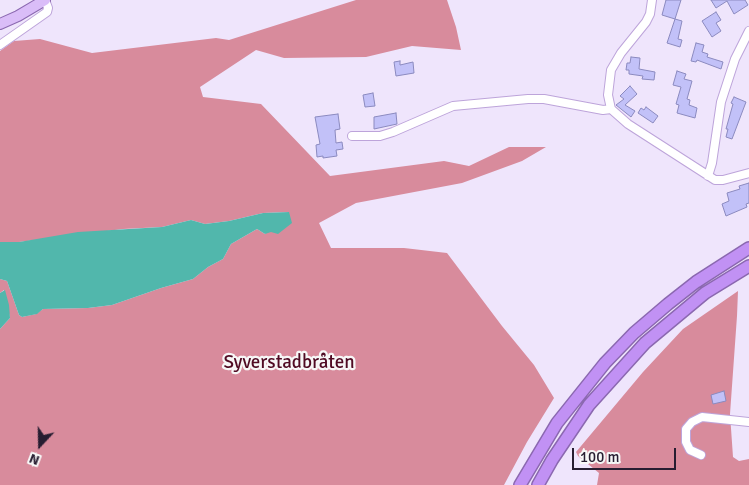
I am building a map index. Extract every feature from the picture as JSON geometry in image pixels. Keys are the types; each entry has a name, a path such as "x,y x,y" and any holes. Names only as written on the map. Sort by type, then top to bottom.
{"highway":[{"path":"520,485 557,423 605,363 634,333 668,304 696,282 749,248"},
{"path":"538,485 552,460 589,405 645,343 705,293 749,266"}],"main road":[{"path":"0,17 45,0"},
{"path":"0,24 45,0"}],"street":[{"path":"0,44 47,12 48,8 45,0"},
{"path":"652,0 650,14 646,22 621,53 611,70 608,95 611,109 628,124 715,180 723,180 749,173"},
{"path":"708,176 712,163 721,102 735,59 749,32"},
{"path":"352,136 380,136 394,132 453,106 544,99 603,110 611,109"},
{"path":"702,455 690,450 686,442 686,429 692,422 702,417 749,422"}],"green space":[{"name":"Syverstadbråten","path":"356,0 447,0 461,50 412,46 366,57 284,58 256,50 200,87 203,97 261,104 330,176 444,161 469,166 509,147 546,147 522,161 462,183 356,203 319,223 331,248 404,248 447,253 534,365 554,398 504,485 0,485 0,329 10,318 4,290 0,293 0,279 7,281 19,315 22,317 36,314 43,309 88,308 112,305 193,279 208,267 223,259 231,244 257,229 265,234 289,212 263,213 229,221 205,224 191,220 162,227 123,229 19,242 0,242 0,51 14,41 40,39 92,53 216,38 229,40"},
{"path":"738,291 730,414 733,457 739,461 749,459 749,485 597,485 599,473 578,456 576,452 643,372 683,329"}],"shaded area":[{"path":"289,212 292,223 278,234 271,232 265,234 257,229 231,244 223,259 208,267 193,279 112,305 88,308 43,309 37,314 22,317 19,315 7,281 0,279 0,242 19,242 78,232 162,227 191,220 205,224 229,221 263,213"},
{"path":"5,290 10,318 0,329 0,293"}],"building":[{"path":"666,0 681,0 675,19 662,15"},
{"path":"711,0 745,0 748,5 734,14 727,1 716,8"},
{"path":"716,12 721,20 716,23 721,31 712,37 702,21"},
{"path":"675,19 682,21 678,39 682,40 680,47 667,43"},
{"path":"696,43 704,45 702,52 708,54 707,57 723,62 721,69 697,60 696,62 691,61"},
{"path":"631,57 640,58 639,69 655,72 654,80 642,79 643,76 629,74 629,70 626,70 627,63 630,63"},
{"path":"400,61 400,65 413,62 414,73 396,76 394,62"},
{"path":"677,71 686,74 684,79 692,81 687,99 690,100 689,105 697,108 695,118 677,113 679,105 676,104 681,87 673,85"},
{"path":"630,86 637,94 625,105 635,111 631,117 616,105 624,99 620,96"},
{"path":"373,93 375,106 365,107 363,95"},
{"path":"734,97 746,102 732,139 726,137 728,129 726,129"},
{"path":"646,107 658,116 653,123 638,113 641,108 644,110"},
{"path":"396,113 397,124 374,129 374,117"},
{"path":"338,114 340,129 335,130 336,143 342,142 343,149 336,150 337,156 317,157 316,145 320,144 315,117"},
{"path":"749,183 749,203 746,204 747,207 726,216 722,204 729,201 727,193 740,189 739,186"},
{"path":"724,391 726,401 713,404 711,395"}]}
